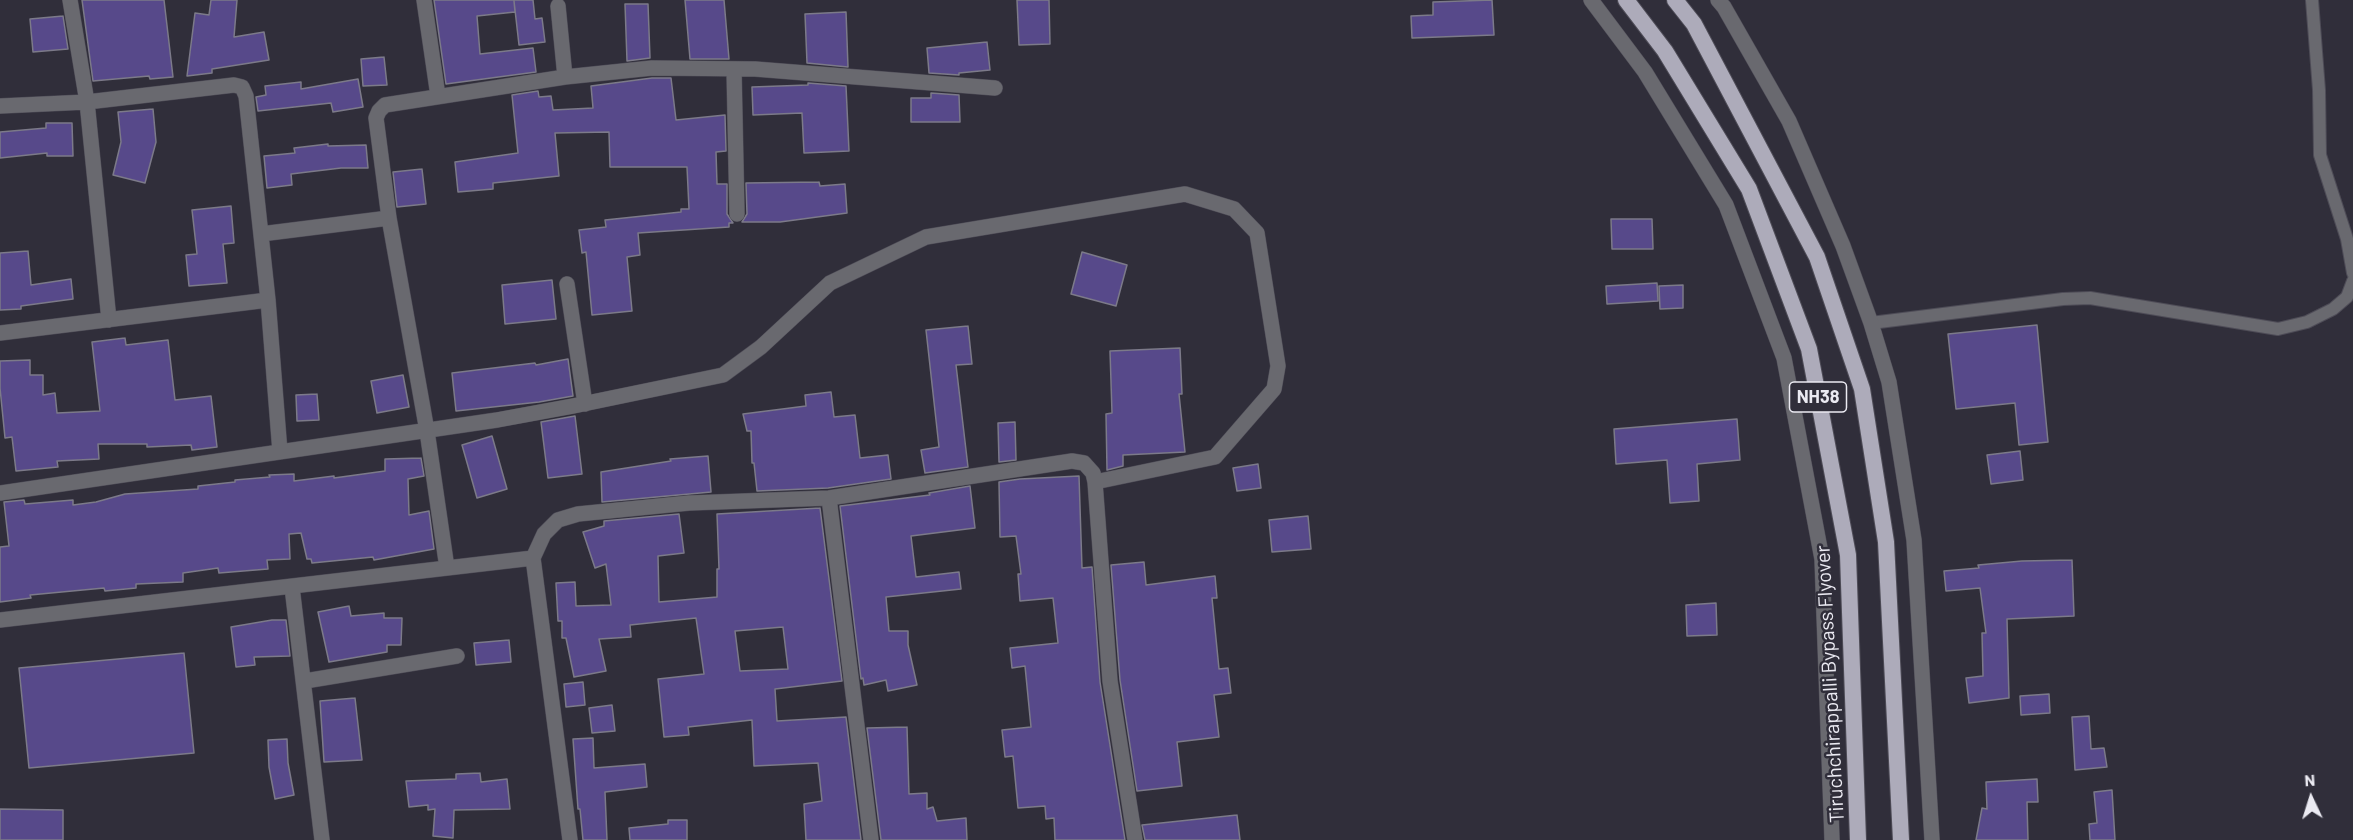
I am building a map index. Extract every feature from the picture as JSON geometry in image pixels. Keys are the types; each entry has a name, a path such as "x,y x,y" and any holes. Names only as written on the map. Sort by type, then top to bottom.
{"highway":[{"name":"Tiruchchirappalli Bypass Flyover","path":"1626,0 1665,51 1749,189 1809,349 1848,555 1858,840"},
{"name":"NH38","path":"1675,0 1694,24 1817,257 1862,389 1886,542 1901,840"}],"street":[{"path":"70,0 87,102 109,320"},
{"path":"423,0 438,96"},
{"path":"1591,0 1645,72 1726,205 1784,358 1822,559 1832,840"},
{"path":"1718,0 1789,122 1843,246 1871,322 1889,382 1914,540 1932,840"},
{"path":"558,6 565,77"},
{"path":"447,568 427,431 389,218 376,118 386,105 565,77 652,68 734,69 995,88"},
{"path":"734,69 737,214"},
{"path":"0,106 87,102 234,85 242,87 246,96 268,300 280,452"},
{"path":"0,493 427,431 585,404 723,375 761,347 830,283 926,237 1185,194 1234,209 1257,233 1278,366 1274,389 1215,457 1095,482"},
{"path":"261,234 389,218"},
{"path":"567,284 585,404"},
{"path":"0,333 268,300"},
{"path":"570,840 533,558 544,534 558,520 578,514 689,503 829,498 1072,461 1084,463 1090,468 1095,482 1110,681 1135,840"},
{"path":"829,498 871,840"},
{"path":"0,620 533,558"},
{"path":"292,586 322,840"},
{"path":"305,681 457,656"}],"lane":[{"path":"2312,0 2319,90 2320,155 2348,239 2353,273"},
{"path":"1871,322 2063,298 2090,298 2278,329 2307,322 2333,309 2347,297 2353,281"}],"building":[{"path":"82,0 164,0 173,77 150,79 149,76 93,81"},
{"path":"211,0 237,0 234,37 264,32 269,60 212,69 212,73 187,76 195,13 209,15"},
{"path":"434,0 533,0 535,19 542,18 545,42 519,45 514,1 515,12 477,16 480,54 533,48 536,72 446,84"},
{"path":"685,0 724,0 729,59 690,59"},
{"path":"1017,0 1049,0 1050,44 1019,45"},
{"path":"1492,0 1494,35 1412,38 1411,16 1433,15 1433,2"},
{"path":"625,4 648,4 650,58 627,61"},
{"path":"846,12 848,67 807,63 805,14"},
{"path":"63,16 68,49 33,52 30,19"},
{"path":"987,42 990,70 959,73 959,75 929,73 927,48"},
{"path":"384,57 387,85 363,86 361,59"},
{"path":"652,78 671,78 676,120 725,115 726,151 716,152 717,184 727,184 727,214 733,223 729,223 729,227 638,233 640,255 627,257 632,311 592,315 586,252 582,253 579,230 606,227 605,220 681,212 681,209 689,209 687,167 610,167 609,132 555,133 559,176 493,183 493,189 458,192 455,162 518,153 512,95 538,91 539,97 551,96 553,110 593,108 591,86"},
{"path":"358,79 363,107 333,112 331,103 258,111 256,97 266,95 265,86 301,82 301,89"},
{"path":"808,83 846,86 849,151 804,153 802,113 753,115 752,87 808,85"},
{"path":"931,93 959,95 960,122 911,122 911,98 931,98"},
{"path":"153,109 156,142 145,183 113,175 121,142 118,112"},
{"path":"46,123 72,123 73,156 47,156 47,153 0,158 0,132 46,128"},
{"path":"328,144 328,146 366,145 368,168 341,168 291,174 292,185 267,188 264,156 295,153 294,148"},
{"path":"422,169 426,204 397,207 393,172"},
{"path":"819,182 820,186 845,184 847,213 780,222 742,222 747,214 746,183"},
{"path":"231,206 234,243 223,244 227,283 189,286 186,255 197,254 192,210"},
{"path":"1611,219 1652,219 1653,249 1612,249"},
{"path":"28,251 31,285 71,279 73,299 21,306 21,309 0,310 0,253"},
{"path":"1082,252 1127,265 1116,306 1071,294"},
{"path":"552,280 556,319 505,324 502,285"},
{"path":"1657,283 1658,301 1607,304 1606,286"},
{"path":"1683,285 1683,308 1660,309 1659,286"},
{"path":"2037,325 2048,442 2019,445 2015,403 1956,409 1948,334"},
{"path":"968,326 972,364 956,365 968,467 925,473 921,450 939,447 926,330"},
{"path":"125,338 126,345 168,340 175,400 211,396 217,447 192,450 191,445 147,447 147,444 98,444 99,459 57,461 58,467 16,471 12,437 5,438 0,361 30,360 30,375 43,375 43,395 55,393 57,413 100,411 92,342"},
{"path":"1180,348 1182,394 1179,394 1185,452 1123,455 1123,466 1107,470 1106,414 1112,413 1110,351"},
{"path":"568,359 573,396 456,411 452,373 535,363 536,365"},
{"path":"403,375 409,407 377,413 371,381"},
{"path":"831,392 834,417 855,415 860,458 888,455 891,479 828,488 757,491 754,463 752,463 751,431 747,431 743,414 806,406 805,395"},
{"path":"317,394 319,420 297,421 296,395"},
{"path":"575,416 582,474 548,478 541,422"},
{"path":"1737,419 1740,460 1697,464 1699,501 1670,503 1667,460 1616,464 1614,429"},
{"path":"1015,422 1016,460 999,462 998,423"},
{"path":"492,436 507,489 477,498 462,445"},
{"path":"2020,451 2023,480 1991,484 1987,455"},
{"path":"708,456 711,492 602,502 601,472 671,461 670,459"},
{"path":"421,458 424,476 408,479 409,515 429,511 434,549 374,560 373,557 312,563 311,559 307,559 301,533 289,534 290,559 267,560 268,569 219,573 218,568 183,573 183,582 136,584 136,588 105,591 104,588 30,595 31,598 0,602 0,547 9,546 4,502 24,500 25,504 73,500 73,505 96,502 125,494 198,489 198,486 270,477 269,475 294,474 294,481 334,476 334,478 385,471 385,459"},
{"path":"1258,464 1261,488 1237,491 1233,468"},
{"path":"1079,476 1082,568 1092,567 1100,682 1125,840 1055,840 1054,818 1046,819 1045,806 1018,808 1013,756 1005,757 1002,730 1031,727 1025,666 1012,668 1010,648 1058,643 1053,598 1020,601 1018,574 1021,574 1016,536 1000,537 999,482"},
{"path":"970,486 975,528 911,536 916,577 959,572 961,589 886,597 889,631 908,631 908,645 917,685 888,691 886,680 864,685 863,678 861,679 840,506 930,495 929,493"},
{"path":"820,508 842,681 775,689 777,721 846,717 861,840 806,840 804,804 822,801 818,763 754,766 752,720 688,727 689,735 664,737 658,679 704,674 696,618 630,625 631,637 599,639 606,671 574,677 566,638 562,638 562,621 558,621 556,583 575,582 576,606 611,605 606,564 595,568 583,532 604,526 604,521 679,514 684,553 658,556 659,602 717,597 717,569 719,569 717,514","holes":["783,627 788,669 740,671 735,631"]},
{"path":"1308,516 1311,549 1272,552 1269,520"},
{"path":"2072,560 2074,616 2007,619 2009,698 1969,703 1966,678 1983,676 1982,633 1986,633 1980,588 1946,591 1944,571 2022,561"},
{"path":"1144,562 1146,585 1215,576 1217,598 1212,598 1219,669 1228,668 1231,693 1214,695 1219,737 1177,742 1182,786 1137,791 1120,680 1111,565"},
{"path":"1716,603 1717,635 1687,636 1686,605"},
{"path":"349,606 351,616 384,613 384,618 402,618 401,645 387,645 387,652 329,662 318,612"},
{"path":"286,620 290,656 254,657 255,665 236,667 231,627"},
{"path":"509,640 511,662 476,665 474,643"},
{"path":"184,653 194,753 29,768 19,668"},
{"path":"583,682 585,705 566,707 564,684"},
{"path":"2049,694 2050,713 2021,715 2020,696"},
{"path":"355,698 362,760 324,762 320,701"},
{"path":"612,705 615,731 592,733 589,708"},
{"path":"2089,716 2091,749 2104,748 2107,767 2075,770 2072,717"},
{"path":"907,727 909,794 927,793 927,809 933,807 937,821 966,818 967,840 881,840 867,728"},
{"path":"593,738 594,768 645,764 647,787 605,792 607,840 583,840 580,809 578,809 573,739"},
{"path":"287,739 288,763 294,795 275,799 269,767 268,740"},
{"path":"480,773 481,782 507,779 510,809 454,810 453,838 433,836 435,809 428,810 428,805 409,807 406,781 456,779 456,774"},
{"path":"2037,779 2038,802 2027,802 2028,840 1976,840 1982,808 1987,809 1986,782"},
{"path":"2112,790 2115,840 2090,840 2089,824 2097,823 2094,792"},
{"path":"0,809 63,810 63,840 0,840"},
{"path":"1237,815 1240,840 1145,840 1142,825"},
{"path":"668,820 687,820 687,840 630,840 629,828 668,824"}]}
